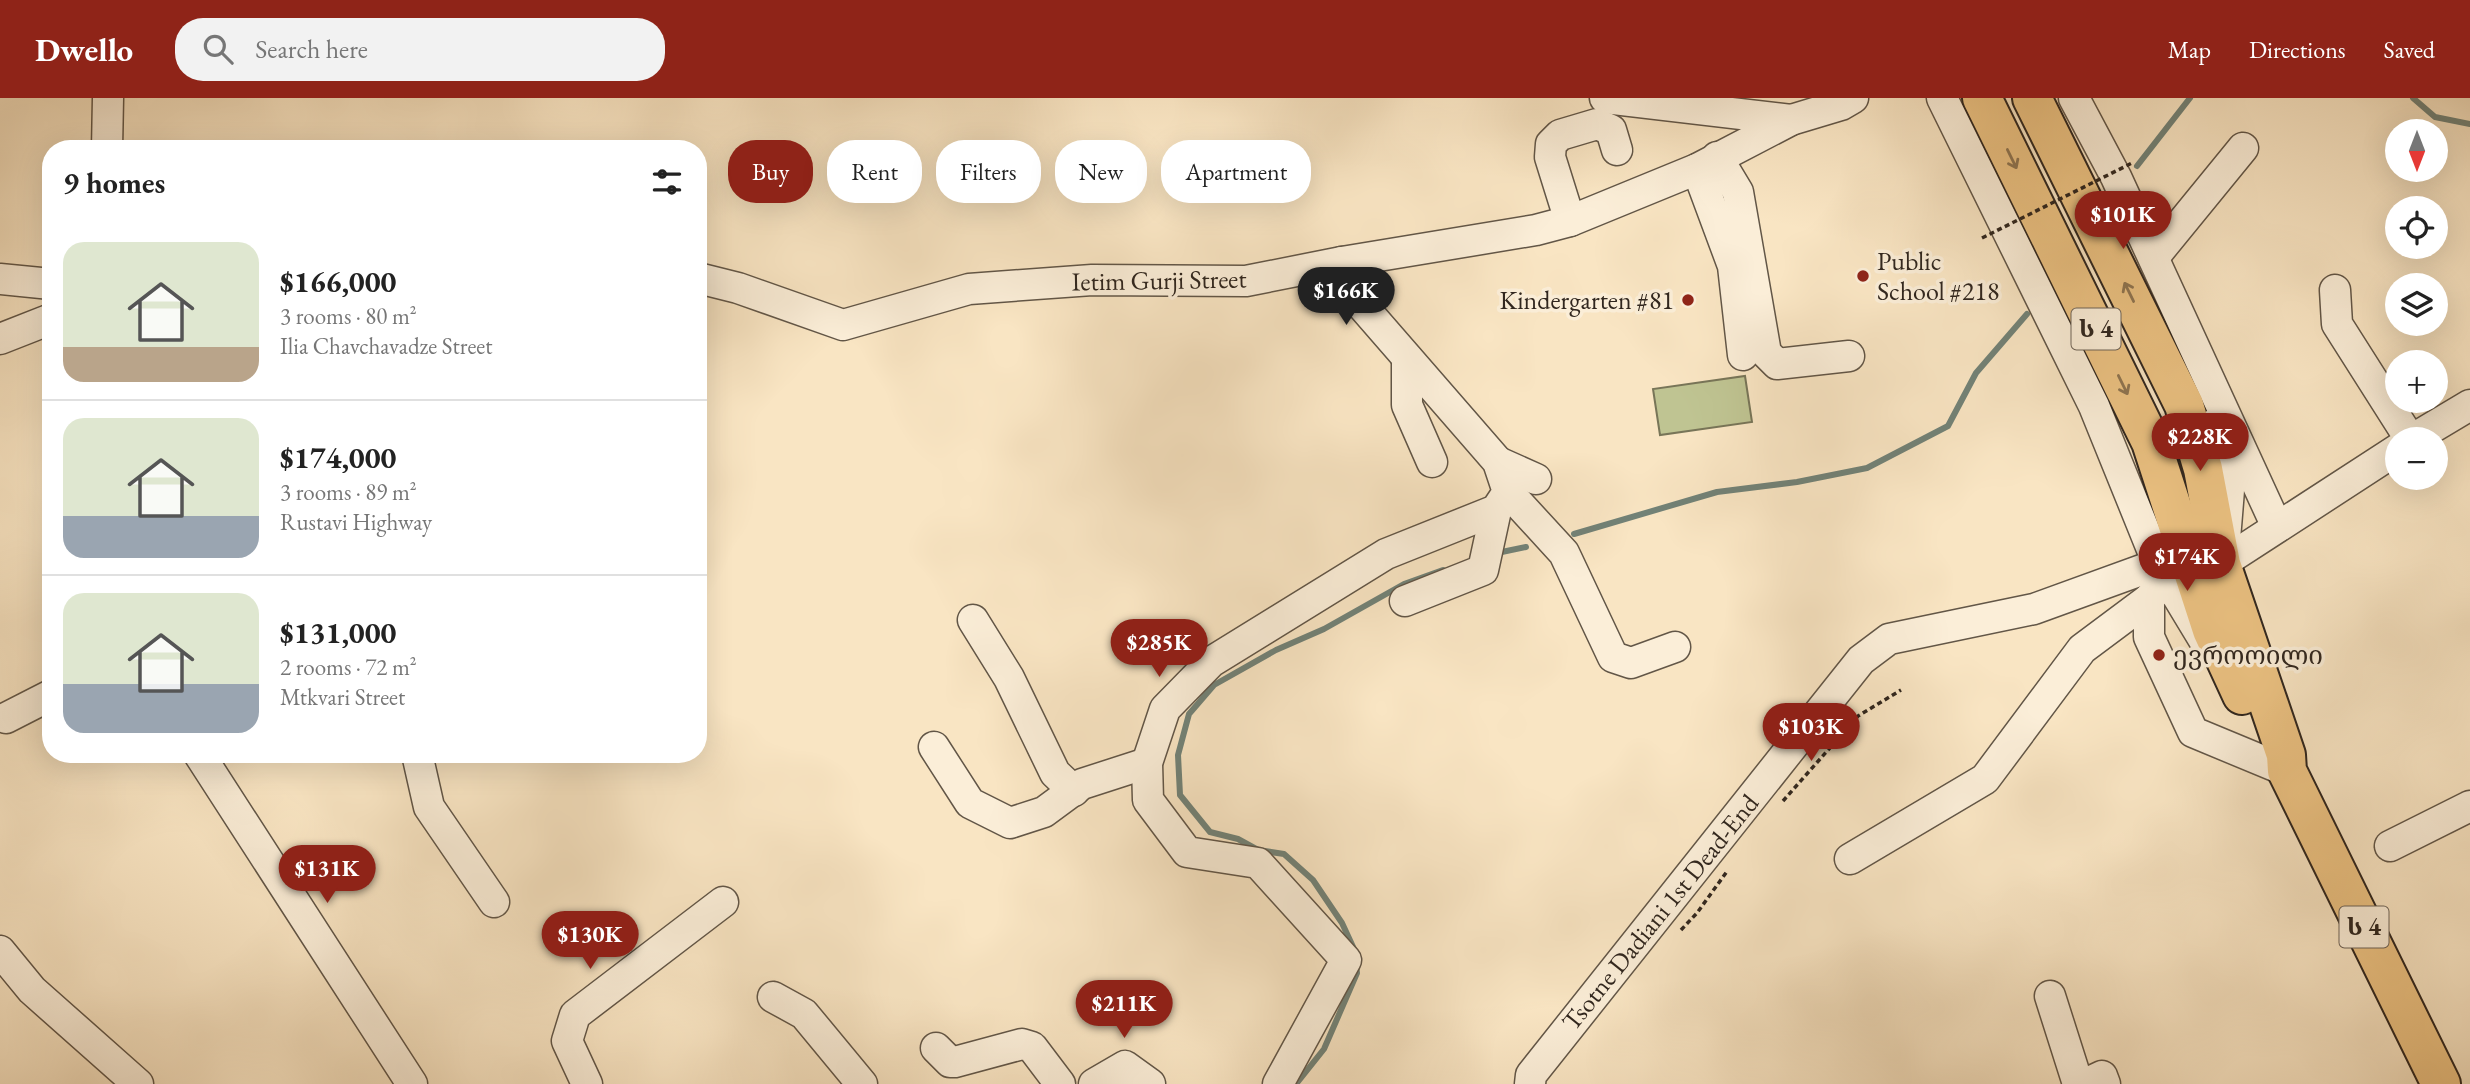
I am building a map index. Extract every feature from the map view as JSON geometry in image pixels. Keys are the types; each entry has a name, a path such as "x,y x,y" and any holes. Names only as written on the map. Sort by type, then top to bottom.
{"highway":[{"name":"ს 4","path":"1982,98 2151,442 2177,574 2219,645 2273,758 2287,771 2441,1084"},
{"name":"ს 4","path":"2032,98 2185,405 2203,469 2177,574 2286,755 2287,771"}],"street":[{"path":"107,140 108,98"},
{"path":"1605,98 1791,120"},
{"path":"1942,98 2177,574"},
{"path":"2074,98 2154,257 2277,527"},
{"name":"Ietim Gurji Street","path":"707,280 738,288 843,325 969,289 1092,280 1246,281 1536,230 1570,221 1707,163 1791,120 1842,100"},
{"path":"1570,221 1550,157 1551,144 1560,135 1597,124 1611,130 1617,150"},
{"path":"2154,257 2243,148"},
{"path":"1707,163 1733,265 1743,355"},
{"path":"1707,163 1738,192 1766,353 1777,364 1787,365 1849,356"},
{"path":"1342,262 1358,302 1498,462 1536,479"},
{"path":"0,279 42,283"},
{"path":"2335,290 2337,324 2404,427"},
{"path":"0,339 42,323"},
{"path":"1407,358 1407,405 1432,462"},
{"path":"2211,384 2229,490 2177,574 2149,637 2193,732 2287,771"},
{"path":"2432,427 2470,405"},
{"path":"1850,859 1986,779 2081,649 2177,574 2277,527 2385,457"},
{"path":"1405,601 1482,570 1502,501 1498,462"},
{"path":"1502,501 1564,553 1613,657 1631,663 1675,647"},
{"path":"1278,1084 1346,960 1258,863 1187,852 1148,800 1147,763 1165,709 1211,662 1386,554 1502,501"},
{"name":"Tsotne Dadiani 1st Dead-End","path":"1530,1084 1531,1075 1861,660 1889,639 2034,609 2177,574"},
{"path":"973,620 1009,678 1055,773 1073,790"},
{"path":"6,718 42,700"},
{"path":"934,747 970,803 1010,823 1044,812 1082,784 1147,763"},
{"path":"206,763 412,1084"},
{"path":"419,763 429,807 494,902"},
{"path":"2390,846 2470,806"},
{"path":"587,1084 567,1041 575,1015 723,902"},
{"path":"0,951 32,990 138,1084"},
{"path":"2050,996 2078,1084"},
{"path":"773,997 804,1014 862,1084"},
{"path":"936,1048 950,1062 955,1062 1022,1044 1032,1047 1060,1084"},
{"path":"1094,1084 1125,1066 1150,1084"},
{"path":"2085,1084 2102,1076 2105,1084"}],"path":[{"path":"1982,239 2132,163"}],"green space":[{"path":"1745,376 1752,422 1660,435 1653,389"}],"waterway":[{"path":"2137,166 2190,98"},
{"path":"2413,98 2435,117 2470,124"},
{"path":"1574,534 1717,492 1797,482 1867,468 1948,426 1976,373 2027,314"},
{"path":"1497,553 1526,547"},
{"path":"1354,949 1342,923 1313,880 1284,854 1258,850 1238,839 1210,832 1180,795 1178,755 1189,714 1214,685 1276,650 1324,629 1404,584 1443,570"},
{"path":"1296,1084 1324,1049 1357,973 1356,963"}],"place":[{"name":"Public School #218","path":"1863,276"},
{"name":"Kindergarten #81","path":"1688,300"},
{"name":"ევროოილი","path":"2159,655"}]}
